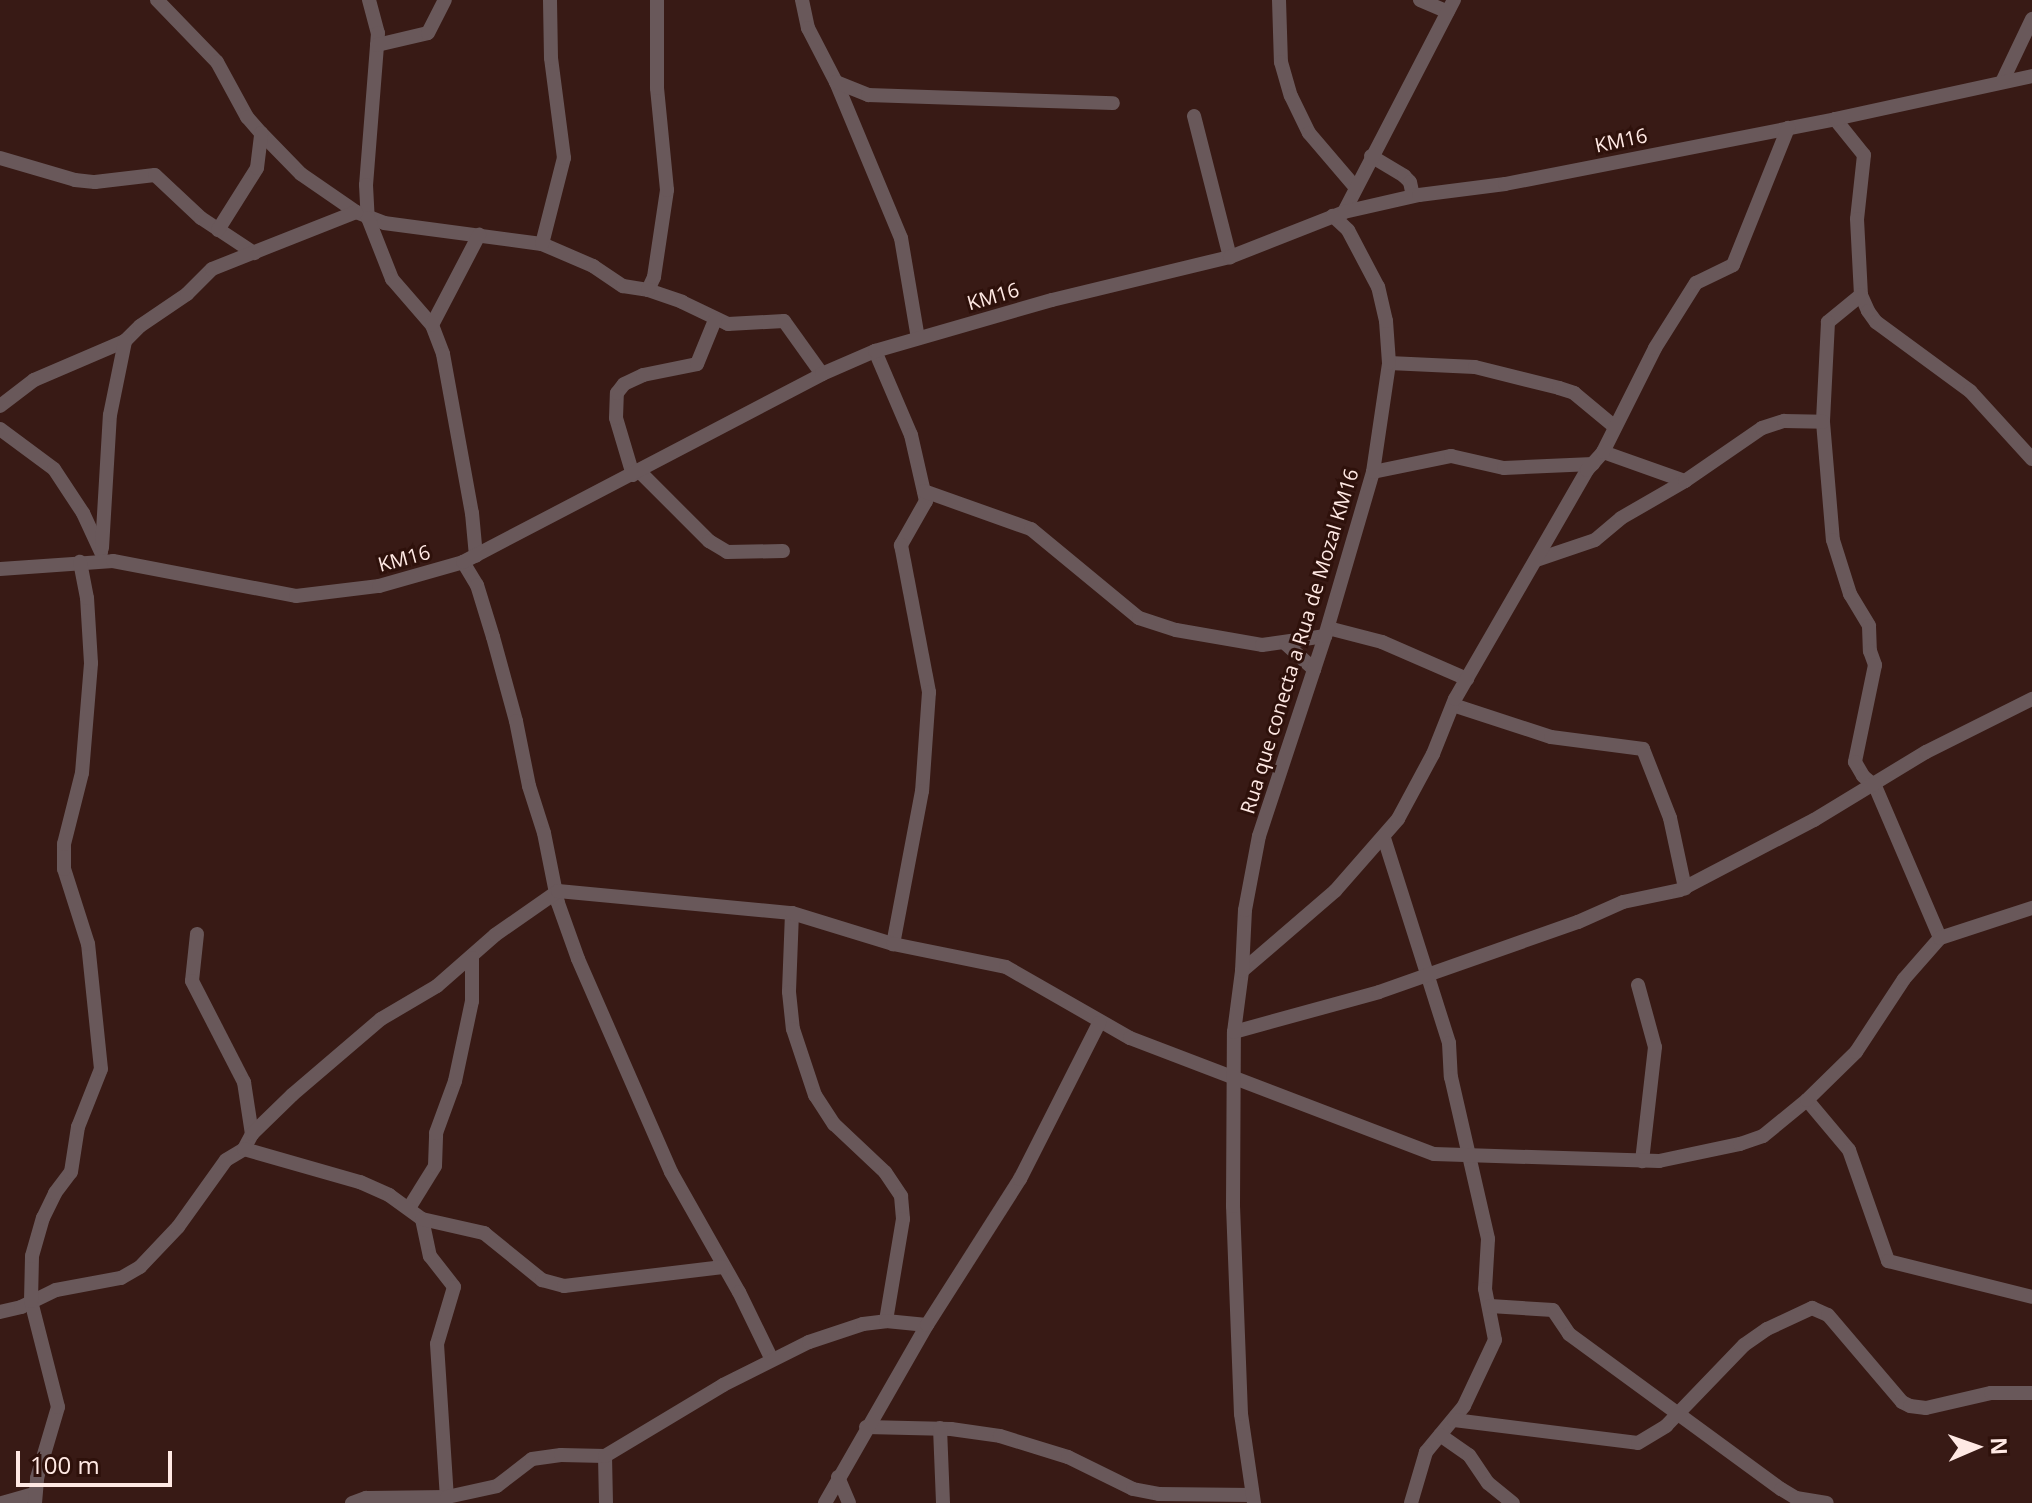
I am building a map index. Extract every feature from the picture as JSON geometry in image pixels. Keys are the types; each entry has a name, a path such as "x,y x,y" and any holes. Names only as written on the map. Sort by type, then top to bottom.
{"street":[{"path":"157,0 217,62 247,117 261,133 301,174 362,215 542,244 593,266 623,286 648,290 682,302 715,320 742,325 784,321 822,374"},
{"path":"369,0 377,22 377,45 362,215 392,279 432,325 448,379 472,513 470,559 504,674 529,786 558,891 558,903 578,959 652,1131 771,1358"},
{"path":"377,45 428,33 445,0"},
{"path":"542,244 564,158 551,58 550,0"},
{"path":"648,290 654,277 667,190 657,88 657,0"},
{"path":"802,0 808,28 836,82 901,238 918,338"},
{"path":"1279,0 1281,62 1295,106 1309,133 1356,188"},
{"path":"1339,214 1356,188 1451,6 1420,0"},
{"path":"2002,82 2032,19"},
{"name":"KM16","path":"0,569 80,562 100,554 296,596 379,586 470,559 822,374 875,351 1052,300 1230,257 1339,214 1413,196 1505,184 1835,119 2032,76"},
{"path":"836,82 868,95 1113,103"},
{"path":"1194,116 1230,257"},
{"path":"1835,119 1864,155 1857,219 1861,295 1876,322 1970,391 2032,459"},
{"path":"1242,971 1335,891 1384,838 1433,754 1467,679 1593,464 1603,452 1655,348 1689,292 1696,283 1733,265 1788,128"},
{"path":"218,230 257,168 261,133"},
{"path":"1371,156 1404,176 1413,196"},
{"path":"0,158 75,180 95,182 155,175 218,230 254,253"},
{"name":"Rua que conecta a Rua de Mozal KM16","path":"1234,1077 1234,1038 1250,868 1327,632 1373,472 1389,363 1386,321 1378,287 1339,214"},
{"path":"0,406 34,380 125,341 140,326 187,294 212,269 362,215"},
{"path":"432,325 479,235"},
{"path":"1861,295 1828,322 1823,422 1833,540 1850,594 1869,626 1870,651 1875,665 1855,762 1863,776 1875,786 1940,938"},
{"path":"715,320 697,364 643,375 624,384 617,393 616,418 636,474 709,541 727,552 783,551"},
{"path":"100,554 110,415 125,341"},
{"path":"875,351 911,435 924,491 922,510 901,545 905,581 925,658 928,734 922,791 893,944"},
{"path":"1389,363 1475,367 1559,388 1574,393 1615,427"},
{"path":"1536,560 1595,540 1621,518 1685,481 1774,422 1823,422"},
{"path":"0,429 54,469 100,554"},
{"path":"1603,452 1685,481"},
{"path":"1373,472 1451,456 1504,468 1593,464"},
{"path":"924,491 1031,529 1139,618 1195,634 1262,645 1286,644 1327,632 1382,642 1467,679"},
{"path":"2,1503 34,1499 58,1407 31,1301 36,1236 55,1193 71,1172 78,1127 101,1069 88,944 64,869 64,844 82,773 91,663 87,598 80,562"},
{"path":"1286,644 1314,669"},
{"path":"1203,1067 1226,1055 1234,1038 1427,975 1623,902 1685,888 1875,786 1926,752 2032,699"},
{"path":"1453,705 1551,737 1643,749 1670,818 1685,888"},
{"path":"1384,838 1445,1028 1451,1077 1488,1239 1485,1289 1495,1340 1454,1420 1426,1452 1411,1503"},
{"path":"0,1312 56,1290 121,1278 140,1267 178,1227 226,1160 244,1149 252,1134 381,1019 437,986 495,935 558,891 792,913 893,944 1017,971 1099,1023 1203,1067 1434,1154 1642,1161 1676,1160 1751,1141 1807,1100 1868,1038 1904,979 1940,938 2030,910"},
{"path":"792,913 789,992 792,1016 815,1095 834,1124 885,1172 901,1196 902,1233 886,1321"},
{"path":"197,934 192,981 244,1082 252,1134"},
{"path":"409,1208 435,1166 436,1133 455,1081 472,1001 472,958"},
{"path":"1638,985 1655,1047 1642,1161"},
{"path":"825,1503 927,1325 1020,1179 1099,1023"},
{"path":"866,1427 940,1428 1000,1436 1068,1457 1133,1489 1159,1494 1253,1499 1240,1402 1233,1206 1234,1077"},
{"path":"1807,1100 1849,1150 1888,1261 2032,1297"},
{"path":"244,1149 360,1182 409,1208 422,1219 484,1233 542,1280 564,1286 723,1267"},
{"path":"422,1219 430,1256 454,1287 437,1344 447,1497"},
{"path":"1490,1306 1553,1310 1569,1334 1788,1493 1827,1503"},
{"path":"1454,1420 1638,1443 1652,1437 1678,1414 1744,1345 1767,1329 1812,1308 1828,1315 1902,1402 1910,1406 1926,1408 1991,1393 2032,1393"},
{"path":"352,1503 447,1497 497,1486 532,1459 561,1455 605,1456 771,1358 809,1342 886,1321 927,1325"},
{"path":"940,1428 943,1503"},
{"path":"1440,1435 1469,1455 1488,1483 1509,1502"},
{"path":"605,1456 606,1503"},
{"path":"838,1477 849,1503"}]}
